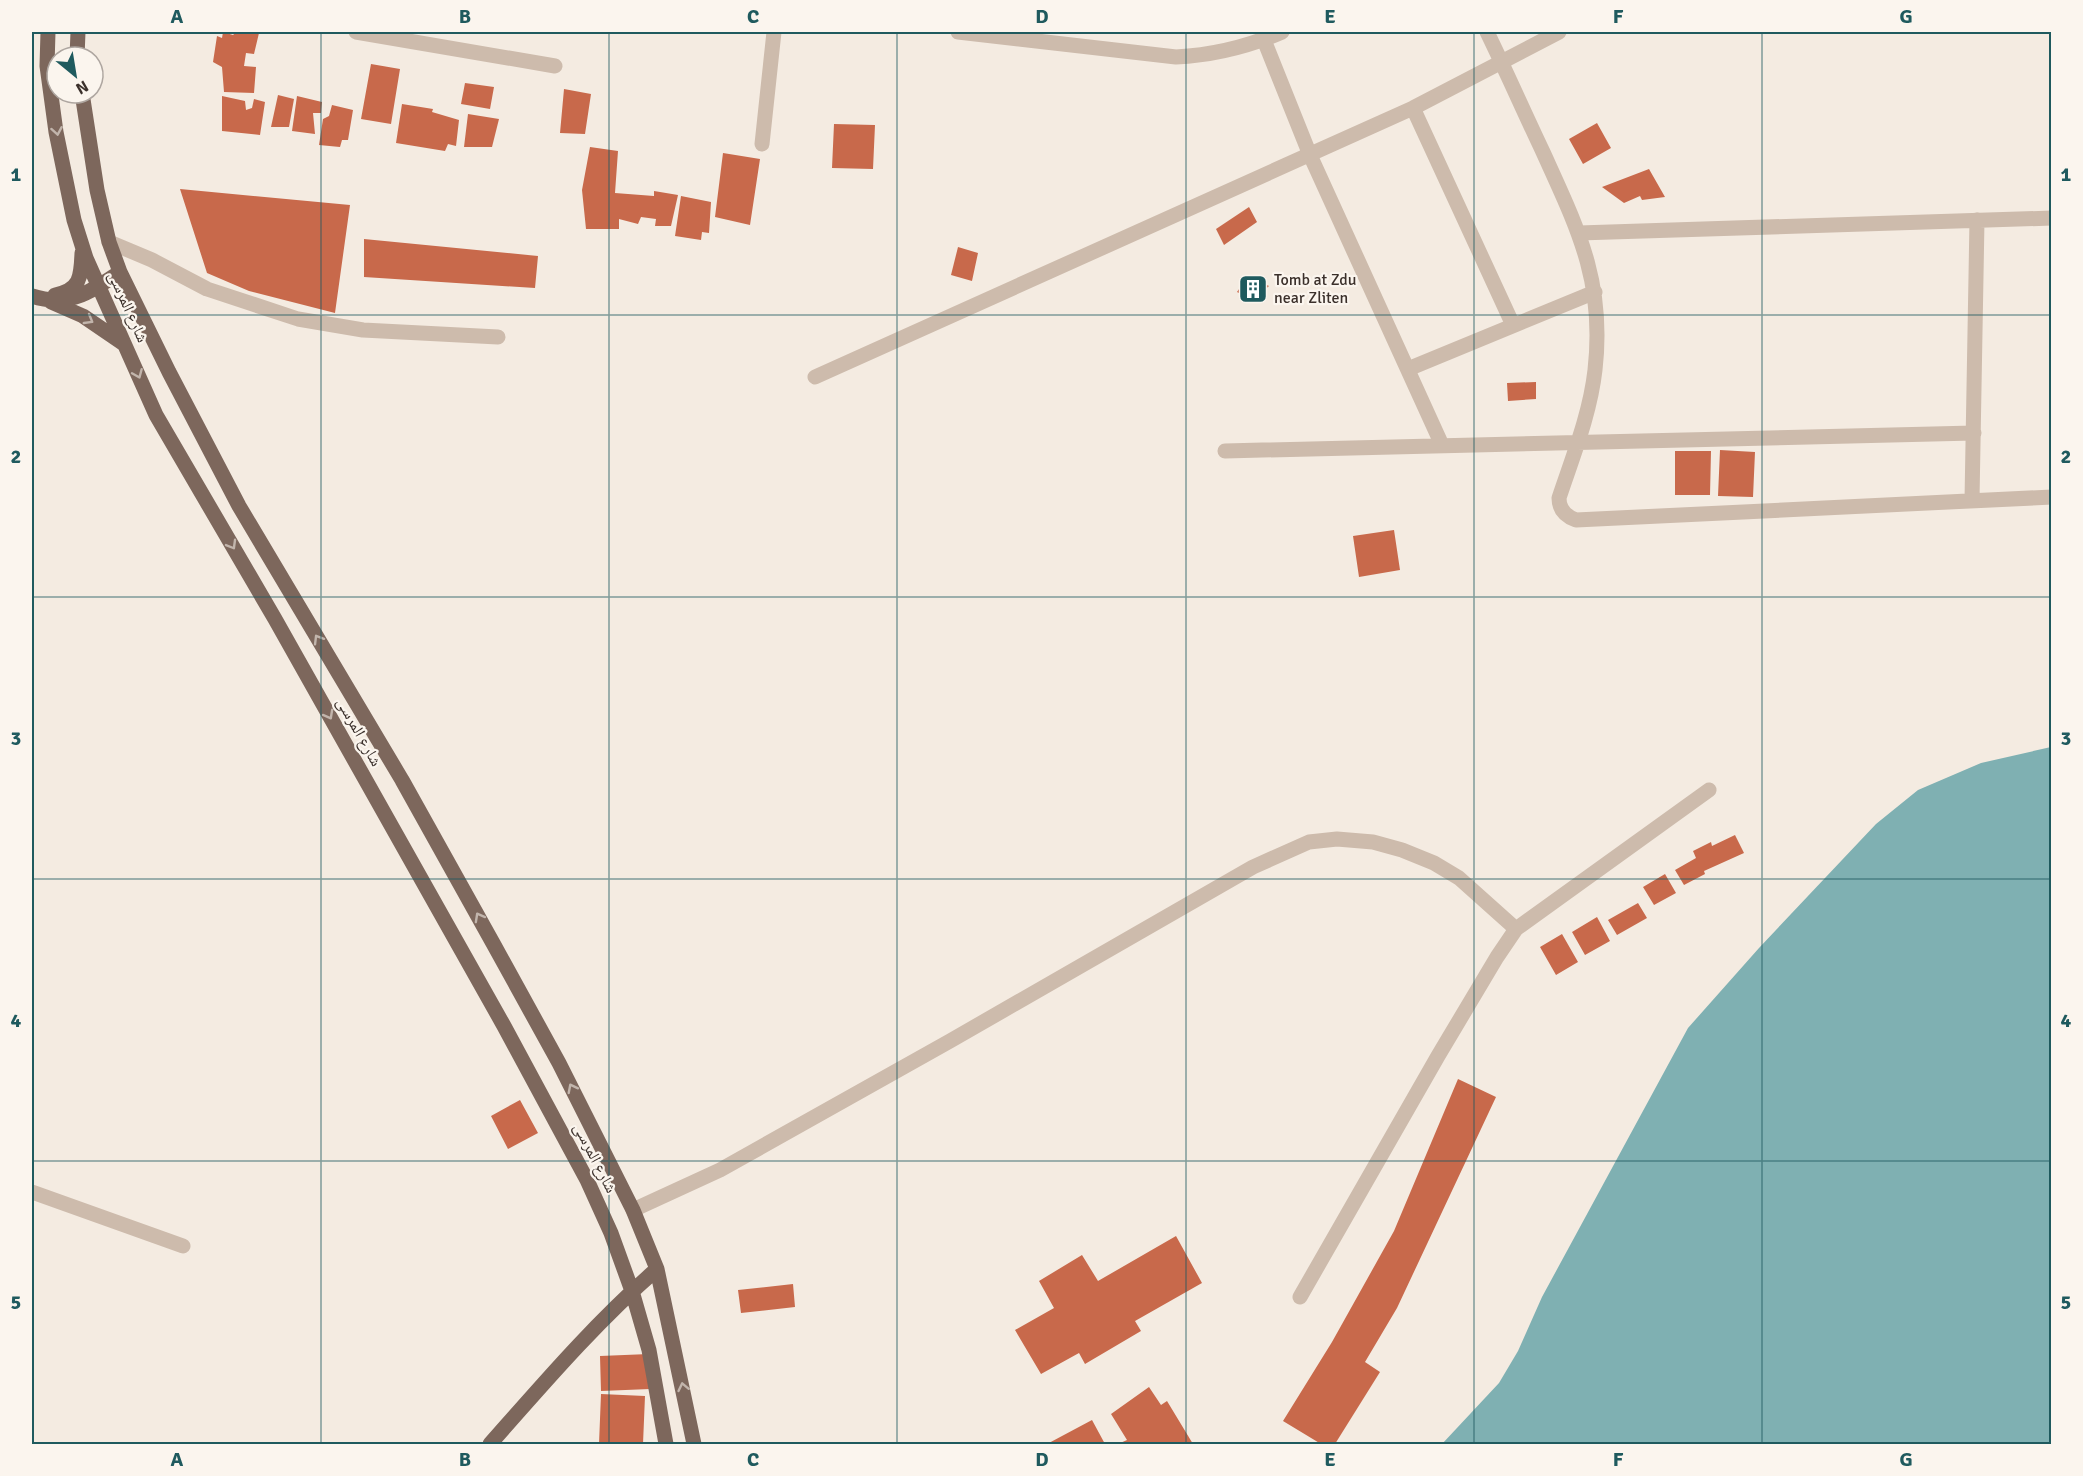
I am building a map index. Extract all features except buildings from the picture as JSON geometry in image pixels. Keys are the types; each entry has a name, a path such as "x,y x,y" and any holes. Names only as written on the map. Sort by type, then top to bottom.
{"main road":[{"name":"شارع المرسى","path":"48,32 47,66 56,132 74,220 99,286 156,415 287,640 572,1151 611,1233 632,1291 649,1350 666,1444"},
{"name":"شارع المرسى","path":"83,105 97,190 109,242 120,272 169,372 238,506 402,780 559,1063 633,1210 657,1269 694,1444"},
{"path":"32,296 61,294 68,292 76,285 81,276 83,247"},
{"path":"49,301 72,299 99,286 120,272"},
{"path":"32,296 49,301 90,320 125,345"},
{"path":"490,1444 555,1371 632,1291 657,1269"}],"street":[{"path":"356,32 555,66"},
{"path":"762,144 774,32"},
{"path":"958,32 1176,57 1219,52 1264,40 1282,32"},
{"path":"1487,32 1580,233 1595,292 1598,336 1595,372 1578,442 1559,498 1562,511 1566,515 1576,520 2052,496"},
{"path":"815,377 1413,108 1559,32"},
{"path":"1264,40 1310,154 1442,445"},
{"path":"1413,108 1513,325"},
{"path":"1580,233 2052,218"},
{"path":"1972,500 1977,220"},
{"path":"109,242 152,260 207,289 298,319 363,330 498,337"},
{"path":"1408,369 1595,292"},
{"path":"1225,451 1974,433"},
{"path":"1300,1297 1444,1046 1516,929 1709,790"},
{"path":"633,1210 720,1170 1253,867 1309,842 1338,839 1373,843 1402,850 1434,863 1459,878 1516,929"},
{"path":"32,1192 183,1246"}],"water":[{"path":"2051,747 2051,1444 1442,1444 1499,1383 1518,1351 1542,1297 1688,1028 1759,948 1876,824 1918,790 1981,763"}],"place":[{"name":"Tomb at Zdu near Zliten","path":"1253,289"}]}
